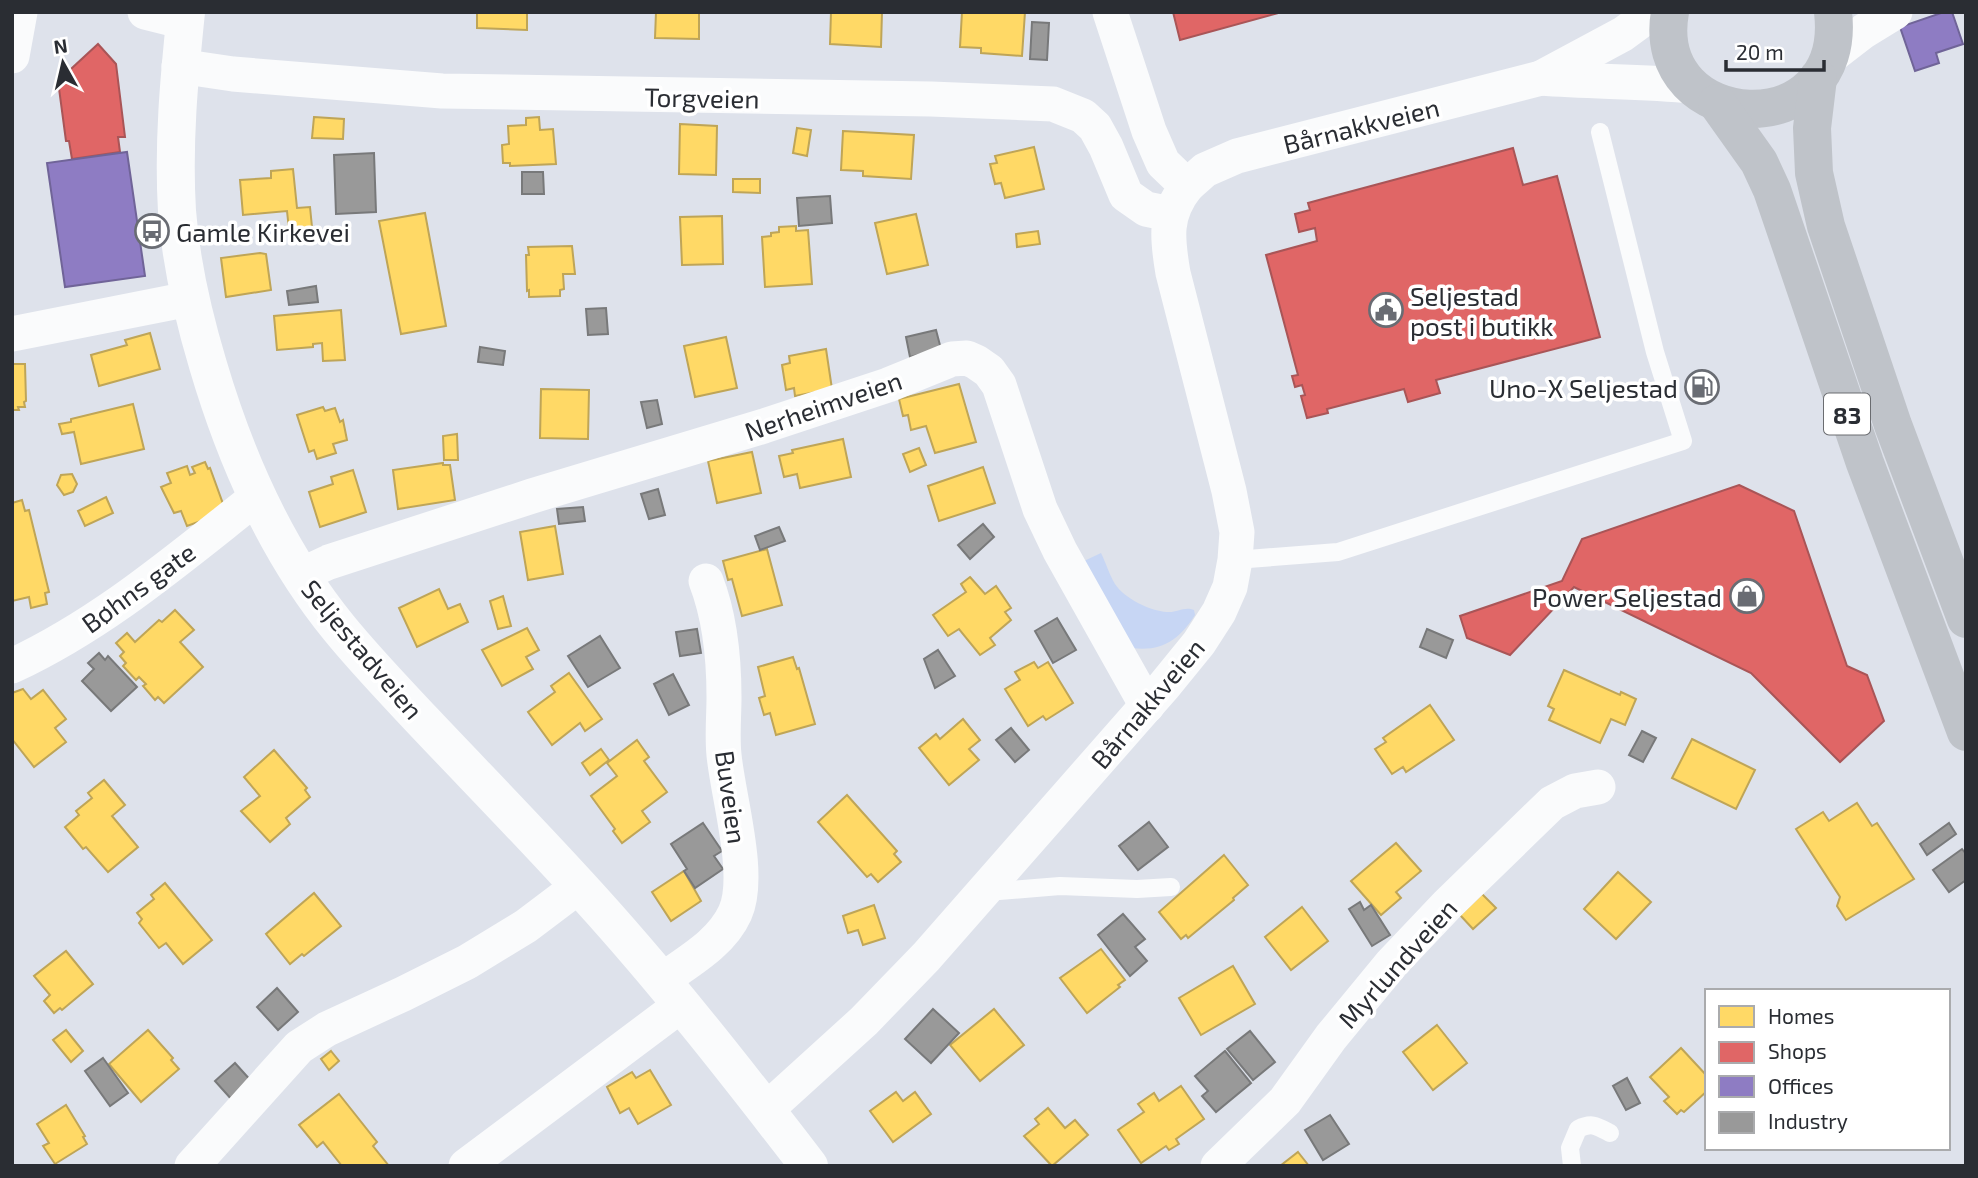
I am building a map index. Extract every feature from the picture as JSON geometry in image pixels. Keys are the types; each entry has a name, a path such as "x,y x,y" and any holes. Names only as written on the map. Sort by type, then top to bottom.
{"highway":[{"name":"83","path":"1670,12 1670,46 1676,63 1759,162 1773,190 1832,370 1966,732"},
{"name":"83","path":"1833,12 1835,26 1823,68 1812,128 1814,173 1826,226 1893,425 1966,619"},
{"path":"1705,95 1746,110 1773,108 1796,98 1823,68"}],"street":[{"path":"12,56 20,12"},
{"path":"145,12 186,17"},
{"path":"1110,12 1153,142 1179,200"},
{"name":"Bårnakkveien","path":"766,1110 864,1021 926,957 1147,706 1199,643 1219,612 1230,587 1236,561 1237,532 1173,273 1168,241 1179,200 1205,170 1237,156 1541,78 1623,34 1653,12"},
{"path":"1823,68 1864,31 1895,12"},
{"name":"Seljestadveien","path":"186,17 179,66 176,123 177,212 189,299 217,397 234,445 279,541 337,626 579,886 671,993 809,1166"},
{"name":"Torgveien","path":"179,66 233,74 442,91 931,99 1053,104 1083,116 1095,127 1126,195 1146,209 1179,200"},
{"name":"Bårnakkveien","path":"1541,78 1599,83 1654,82 1705,95"},
{"path":"12,334 189,299"},
{"name":"Nerheimveien","path":"301,575 329,562 532,496 801,414 888,385 941,362 967,358 989,371 999,385 1040,509 1060,551 1147,706"},
{"name":"Bøhns gate","path":"12,666 99,619 257,497"},
{"name":"Buveien","path":"466,1166 671,993 718,939 736,913 742,867 723,752 723,662 713,599 706,581"},
{"name":"Myrlundveien","path":"1218,1166 1285,1101 1331,1037 1383,973 1447,905 1552,803 1575,790 1598,787"},
{"path":"192,1166 299,1047 327,1029 467,962 526,926 579,886"}],"lane":[{"path":"1236,561 1338,552 1683,441 1656,352 1600,132"},
{"path":"983,892 1059,886 1171,887"},
{"path":"1572,1166 1570,1148 1578,1129 1594,1124 1610,1133"}],"shaded area":[{"path":"1101,553 1115,584 1131,599 1160,611 1194,610 1195,615 1183,631 1161,646 1132,648 1084,561"}],"building: Homes":[{"path":"477,12 527,12 527,30 477,28"},
{"path":"656,12 699,12 699,39 655,38"},
{"path":"831,12 882,12 881,47 830,44"},
{"path":"962,12 1025,12 1022,56 981,53 981,48 960,47"},
{"path":"314,117 344,119 343,139 312,138"},
{"path":"539,117 540,130 553,129 556,164 510,166 510,163 503,163 502,145 509,144 508,126 526,125 526,118"},
{"path":"680,124 717,126 716,175 679,174"},
{"path":"797,128 811,130 807,156 793,153"},
{"path":"843,131 914,135 911,179 863,176 863,171 841,170"},
{"path":"1034,147 1044,189 1005,198 1001,183 995,184 990,164 997,163 995,156"},
{"path":"293,169 297,208 310,207 313,237 290,239 287,211 243,215 240,180 271,178 271,171"},
{"path":"733,179 760,179 760,193 733,192"},
{"path":"425,213 446,326 401,334 379,221"},
{"path":"916,214 928,265 887,274 875,223"},
{"path":"722,216 723,264 682,265 680,217"},
{"path":"796,226 796,231 808,230 812,284 765,287 762,237 779,232 779,227"},
{"path":"1038,231 1040,244 1017,247 1016,234"},
{"path":"572,246 575,274 563,274 564,289 560,290 560,296 529,297 526,255 529,255 528,247"},
{"path":"266,254 271,290 226,297 221,258"},
{"path":"341,310 345,360 323,361 322,343 313,344 313,347 277,350 274,316"},
{"path":"150,333 160,369 99,386 91,355 127,345 125,340"},
{"path":"726,337 737,388 695,397 684,346"},
{"path":"826,349 832,389 795,396 794,388 786,390 782,365 790,363 789,356"},
{"path":"12,364 25,364 26,401 25,407 18,407 19,410 12,410"},
{"path":"959,384 976,442 935,453 926,426 911,430 908,415 903,416 899,399"},
{"path":"541,389 589,390 588,439 540,438"},
{"path":"133,404 144,449 81,464 74,432 62,434 59,424"},
{"path":"323,407 325,411 335,408 340,422 343,420 347,440 333,444 336,453 317,459 314,450 309,452 297,415"},
{"path":"457,434 458,460 444,460 443,436"},
{"path":"843,439 851,477 800,488 797,474 784,477 779,456 793,453 792,450"},
{"path":"919,448 926,465 910,472 903,454"},
{"path":"752,452 761,493 717,503 708,461"},
{"path":"205,462 208,469 210,468 226,512 187,526 181,511 174,513 161,487 171,483 167,473 187,466 190,475 195,473 192,467"},
{"path":"443,463 450,465 455,500 398,509 393,470"},
{"path":"983,467 995,503 939,521 928,486"},
{"path":"353,470 366,512 320,527 309,492 333,484 331,477"},
{"path":"72,474 77,484 73,492 64,495 57,485 61,475"},
{"path":"106,497 113,513 85,526 78,511"},
{"path":"22,500 25,511 29,510 49,592 45,593 47,604 31,608 29,597 12,601 12,503"},
{"path":"555,526 563,574 528,580 520,532"},
{"path":"767,549 782,605 742,616 732,579 728,580 723,561"},
{"path":"970,577 985,594 996,586 1011,608 1005,612 1011,620 990,638 995,645 980,655 959,629 948,636 933,615 966,592 961,584"},
{"path":"439,589 448,609 460,604 468,622 417,647 399,608"},
{"path":"503,596 511,626 498,629 490,601"},
{"path":"175,610 194,630 180,642 203,667 164,703 158,697 155,700 143,686 146,684 139,677 136,680 123,666 126,663 120,656 124,652 116,643 127,633 135,642 159,620 162,622"},
{"path":"527,628 539,650 526,657 533,669 502,686 482,650"},
{"path":"793,657 797,669 799,668 815,724 776,735 770,713 764,715 759,698 765,696 758,667"},
{"path":"1034,662 1038,668 1048,662 1073,703 1046,720 1043,716 1028,726 1005,689 1020,680 1015,672"},
{"path":"1564,670 1620,695 1621,692 1636,699 1625,725 1611,719 1600,743 1549,720 1554,709 1548,706"},
{"path":"569,673 602,719 585,731 580,723 552,745 528,712 555,692 551,686"},
{"path":"23,689 31,699 43,690 66,719 55,728 66,742 34,767 12,739 12,693"},
{"path":"1430,705 1454,740 1406,772 1403,767 1392,774 1375,749 1386,742 1383,738"},
{"path":"963,719 980,740 969,749 979,760 949,785 919,748 936,734 940,739"},
{"path":"1692,739 1755,770 1736,809 1672,778"},
{"path":"637,740 649,757 644,761 667,792 642,811 650,822 622,843 591,796 617,776 607,763"},
{"path":"601,749 609,760 590,775 582,763"},
{"path":"274,750 307,788 305,790 310,797 286,818 290,824 270,842 241,811 260,796 244,777"},
{"path":"104,780 125,805 112,816 138,847 108,872 86,847 83,849 65,827 79,815 76,811 92,798 88,793"},
{"path":"847,795 897,851 894,854 901,862 878,882 871,874 867,877 818,822"},
{"path":"1857,803 1872,826 1877,823 1914,879 1846,920 1837,906 1840,897 1796,829 1823,812 1829,821"},
{"path":"1396,843 1421,871 1396,892 1401,898 1381,915 1351,881"},
{"path":"1224,855 1248,885 1188,938 1186,935 1181,939 1159,912"},
{"path":"684,871 701,901 671,921 652,892"},
{"path":"1618,872 1651,902 1616,939 1584,909"},
{"path":"165,883 212,940 183,964 166,943 159,948 139,923 142,919 137,913 154,899 151,895"},
{"path":"314,893 341,926 290,964 266,934"},
{"path":"1482,894 1496,908 1473,929 1460,915"},
{"path":"874,905 885,938 863,945 858,930 848,933 843,916"},
{"path":"1302,907 1328,941 1291,970 1265,937"},
{"path":"1101,949 1125,980 1087,1013 1060,978"},
{"path":"66,951 93,984 62,1010 60,1008 54,1013 44,1001 50,995 34,976"},
{"path":"1233,966 1255,1004 1201,1035 1179,998"},
{"path":"994,1009 1024,1045 980,1081 950,1045"},
{"path":"1437,1025 1467,1063 1433,1090 1403,1052"},
{"path":"66,1030 83,1051 71,1062 53,1040"},
{"path":"148,1030 173,1058 171,1060 179,1069 141,1102 109,1064"},
{"path":"1681,1048 1705,1074 1705,1093 1684,1112 1681,1110 1677,1114 1664,1101 1669,1097 1650,1077"},
{"path":"331,1051 339,1061 329,1070 321,1059"},
{"path":"650,1070 671,1105 638,1124 629,1108 620,1113 607,1087 632,1072 636,1078"},
{"path":"1181,1086 1204,1119 1176,1139 1179,1144 1169,1150 1166,1146 1141,1163 1118,1130 1144,1112 1138,1104 1154,1093 1159,1101"},
{"path":"896,1092 903,1101 915,1092 931,1114 893,1142 870,1111"},
{"path":"339,1094 377,1142 373,1146 389,1166 342,1166 323,1142 317,1147 299,1125"},
{"path":"66,1105 87,1144 55,1164 43,1146 49,1143 37,1124"},
{"path":"1048,1108 1065,1128 1075,1120 1088,1135 1052,1166 1024,1136 1039,1124 1035,1119"},
{"path":"1298,1152 1309,1166 1280,1166"}],"building: Shops":[{"path":"1173,12 1282,12 1180,40"},
{"path":"98,44 116,64 125,137 118,137 120,152 72,159 69,141 66,141 58,81"},
{"path":"1513,148 1523,185 1557,176 1600,337 1436,380 1440,393 1408,402 1404,389 1327,409 1328,413 1307,418 1301,396 1305,395 1302,385 1295,387 1292,376 1298,375 1266,255 1317,241 1315,228 1299,232 1295,214 1310,210 1308,203"},
{"path":"1739,485 1794,511 1847,666 1867,675 1884,721 1840,762 1751,673 1574,587 1510,655 1467,638 1460,616 1562,581 1582,539"}],"building: Offices":[{"path":"1944,12 1952,12 1963,44 1936,53 1939,63 1915,71 1900,27"},
{"path":"127,152 145,276 65,287 47,163"}],"building: Industry":[{"path":"1032,22 1049,23 1047,60 1030,59"},
{"path":"374,153 376,212 336,214 334,155"},
{"path":"522,172 543,172 544,194 522,194"},
{"path":"830,196 832,223 799,226 797,198"},
{"path":"316,286 318,302 289,305 287,291"},
{"path":"606,308 608,334 588,335 586,309"},
{"path":"936,330 941,349 910,357 906,337"},
{"path":"480,347 505,351 503,365 478,362"},
{"path":"657,400 662,424 647,428 641,402"},
{"path":"658,489 665,515 649,519 641,494"},
{"path":"583,507 585,521 559,524 557,509"},
{"path":"983,524 994,537 970,559 958,545"},
{"path":"779,527 785,541 760,550 755,536"},
{"path":"1057,618 1076,650 1053,663 1035,631"},
{"path":"697,629 701,653 680,656 676,632"},
{"path":"1427,629 1453,640 1446,658 1420,647"},
{"path":"600,636 620,668 588,687 568,656"},
{"path":"938,650 955,676 935,688 924,659"},
{"path":"99,653 105,660 108,656 137,687 111,711 82,681 94,669 88,663"},
{"path":"673,674 689,705 669,715 654,684"},
{"path":"1011,728 1029,750 1015,762 996,740"},
{"path":"1642,731 1656,738 1643,762 1629,755"},
{"path":"1149,822 1168,847 1138,870 1119,846"},
{"path":"703,823 722,851 714,856 723,869 695,888 671,844"},
{"path":"1949,823 1956,834 1927,855 1920,844"},
{"path":"1962,849 1966,854 1966,880 1949,892 1933,870"},
{"path":"1360,902 1364,910 1371,905 1390,935 1372,946 1349,909"},
{"path":"1123,914 1145,939 1135,947 1147,961 1130,976 1098,935"},
{"path":"277,988 298,1012 278,1030 257,1007"},
{"path":"933,1009 959,1033 931,1063 905,1039"},
{"path":"1250,1031 1275,1062 1253,1080 1227,1049"},
{"path":"1225,1051 1251,1083 1216,1112 1202,1096 1208,1091 1195,1076"},
{"path":"103,1058 128,1093 110,1106 85,1071"},
{"path":"235,1063 253,1083 233,1101 215,1081"},
{"path":"1627,1078 1640,1103 1626,1110 1613,1086"},
{"path":"1330,1115 1349,1144 1323,1160 1305,1130"}],"place":[{"name":"Gamle Kirkevei","path":"152,231"},
{"name":"Seljestad post i butikk","path":"1386,310"},
{"name":"Uno-X Seljestad","path":"1702,387"},
{"name":"Power Seljestad","path":"1747,596"}]}
